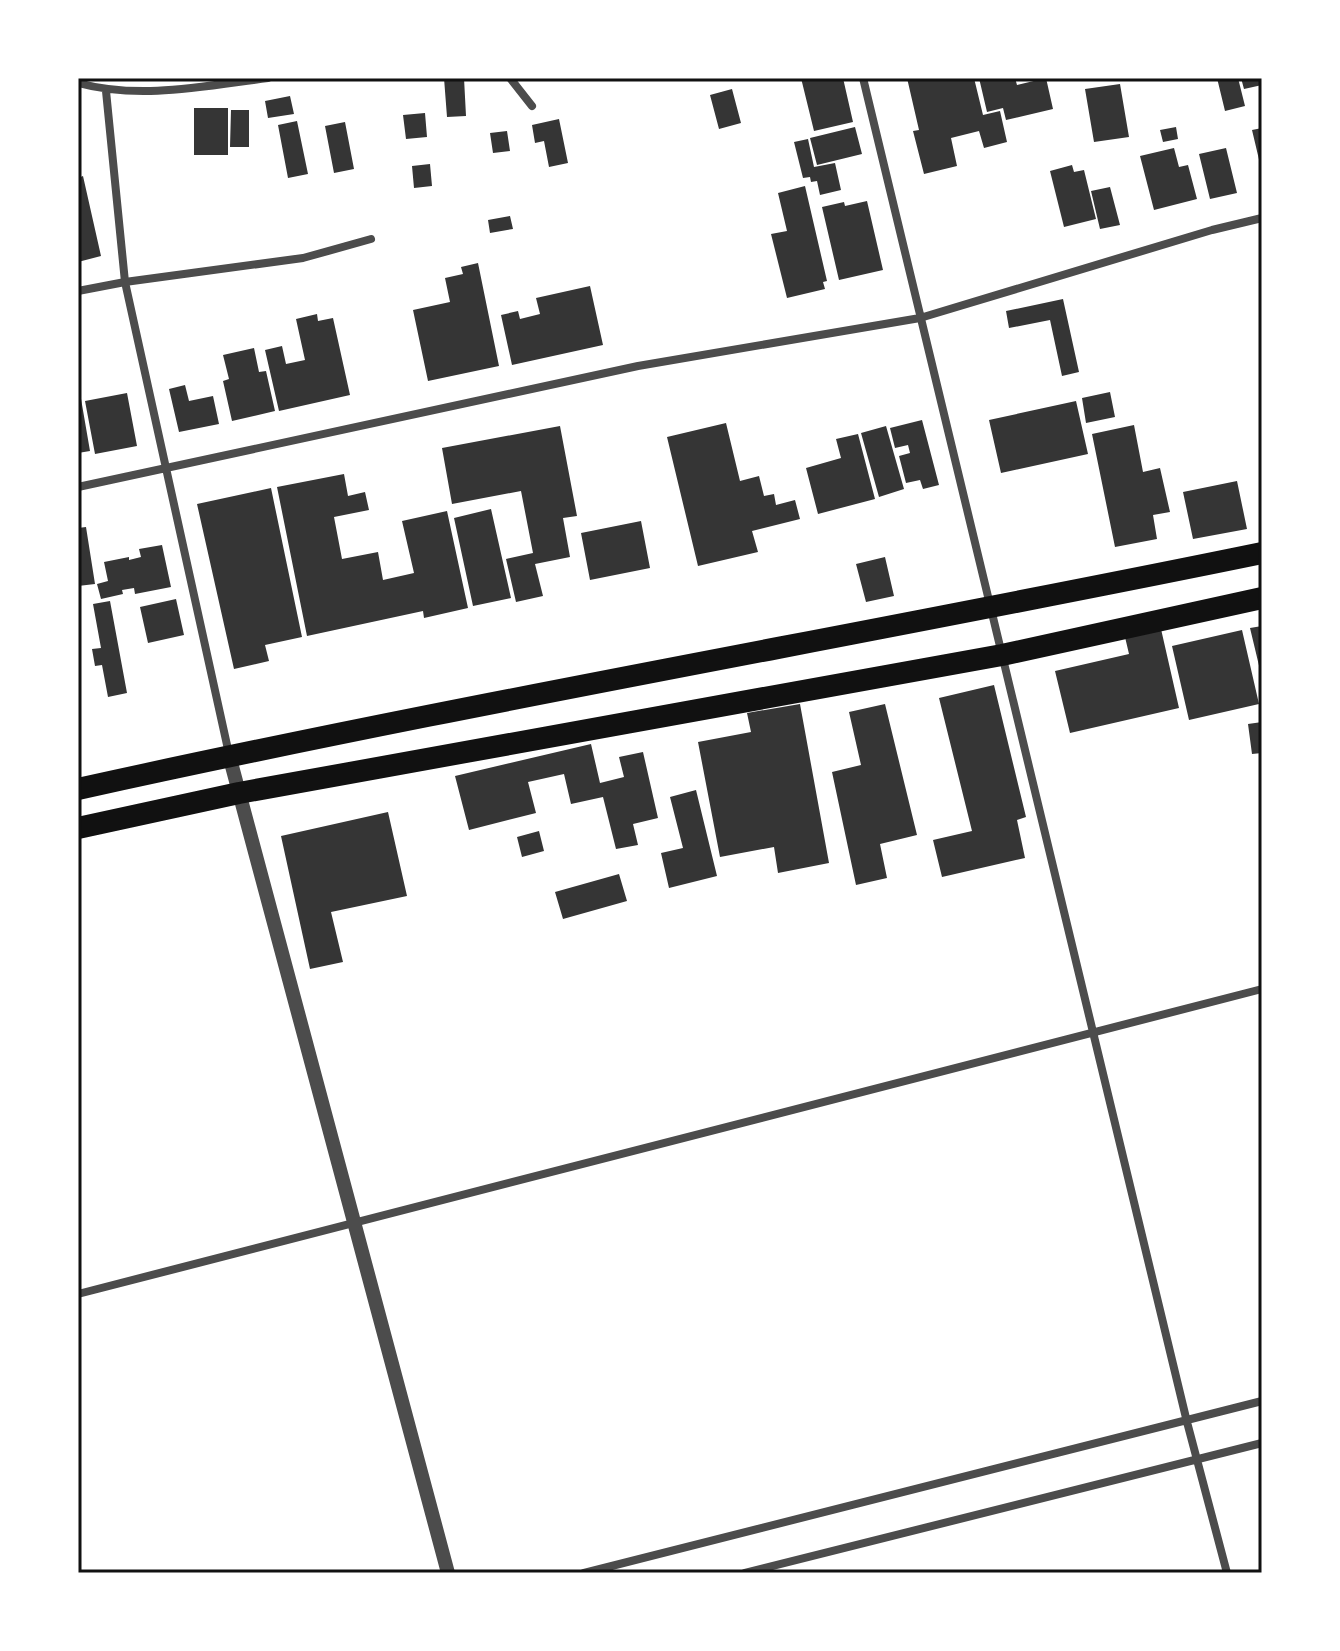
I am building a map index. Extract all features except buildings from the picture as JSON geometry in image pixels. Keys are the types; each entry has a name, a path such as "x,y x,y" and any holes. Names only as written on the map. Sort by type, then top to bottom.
{"highway":[{"path":"78,789 229,755 990,609 1262,553"},
{"path":"78,828 239,793 1002,655 1262,598"}],"street":[{"path":"78,83 106,91 170,90 268,78"},
{"path":"510,78 532,106"},
{"path":"863,78 1187,1422 1227,1573"},
{"path":"106,91 125,282 229,755 448,1573"},
{"path":"78,487 638,366 920,318 1212,230 1262,218"},
{"path":"78,291 303,258 371,239"},
{"path":"78,1294 1262,989"},
{"path":"584,1573 1262,1401"},
{"path":"745,1573 1262,1443"}]}
